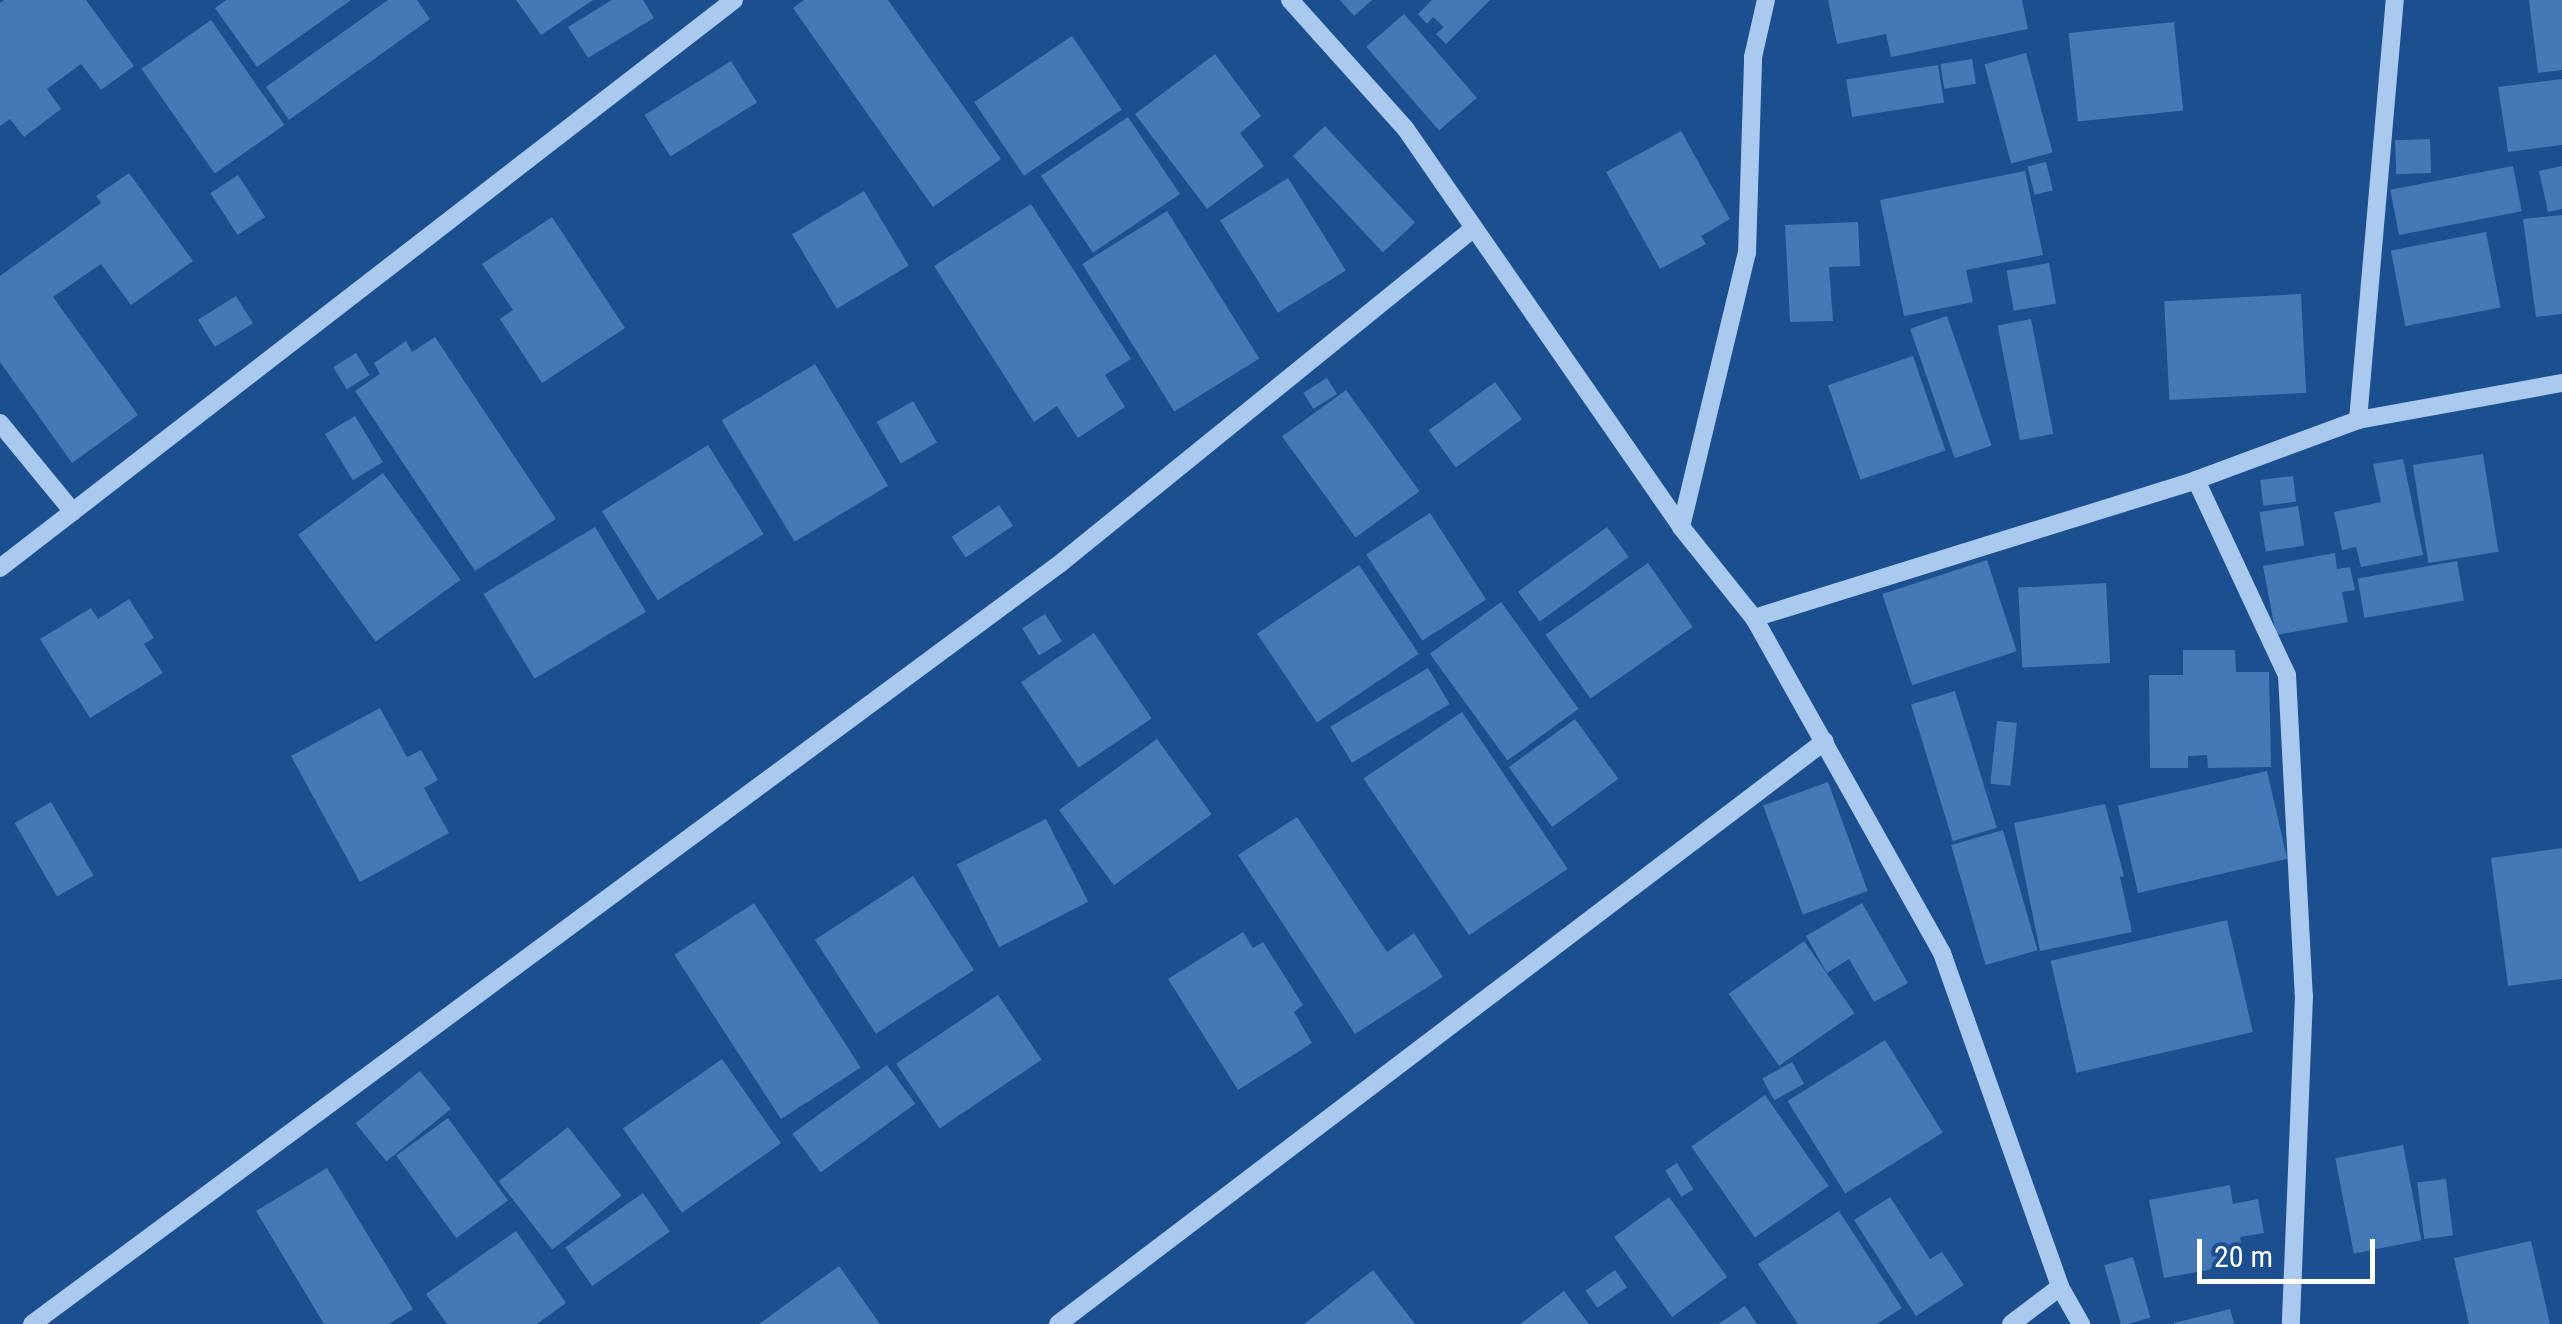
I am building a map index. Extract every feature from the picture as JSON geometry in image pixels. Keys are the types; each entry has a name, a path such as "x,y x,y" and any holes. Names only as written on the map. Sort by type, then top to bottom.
{"street":[{"path":"0,568 734,0"},
{"path":"1290,0 1405,128 1681,527 1754,618 1942,953 2060,1286 2082,1324"},
{"path":"1681,527 1748,253 1753,57 1766,0"},
{"path":"2358,420 2395,0"},
{"path":"32,1324 1062,562 1474,228"},
{"path":"1754,618 2196,480 2358,420 2562,383"},
{"path":"0,424 74,512"},
{"path":"2196,480 2287,675 2304,996 2291,1324"},
{"path":"1058,1324 1824,741"},
{"path":"2011,1324 2060,1286"}],"building":[{"path":"86,0 134,66 101,90 81,64 47,89 61,109 24,137 10,119 0,126 0,3"},
{"path":"226,0 351,0 257,67 215,8"},
{"path":"388,0 417,0 430,19 289,120 266,87"},
{"path":"516,0 593,0 541,35"},
{"path":"612,0 643,0 654,18 588,58 568,27"},
{"path":"804,0 888,0 1001,159 933,207 793,8"},
{"path":"1340,0 1372,0 1354,16"},
{"path":"1432,0 1490,0 1446,44 1436,34 1444,27 1433,17 1427,24 1418,14"},
{"path":"1828,0 2022,0 2028,29 1891,57 1886,34 1837,44"},
{"path":"2529,0 2562,0 2562,70 2538,73"},
{"path":"1404,14 1477,98 1439,131 1366,47"},
{"path":"211,20 284,125 215,174 141,69"},
{"path":"2174,22 2183,111 2078,122 2069,33"},
{"path":"1072,36 1122,110 1024,176 974,102"},
{"path":"2026,53 2053,152 2011,164 1984,64"},
{"path":"1215,54 1261,116 1240,133 1264,166 1207,209 1135,114"},
{"path":"1972,59 1976,84 1944,89 1940,64"},
{"path":"731,61 757,103 670,157 644,115"},
{"path":"1938,65 1944,103 1852,117 1846,80"},
{"path":"2562,79 2562,145 2508,152 2498,87"},
{"path":"1128,117 1180,194 1093,253 1041,176"},
{"path":"1325,126 1415,223 1383,253 1293,156"},
{"path":"1681,131 1730,219 1701,236 1706,244 1660,269 1606,172"},
{"path":"2430,139 2431,173 2396,174 2395,140"},
{"path":"2046,162 2053,190 2035,195 2028,167"},
{"path":"2513,166 2522,211 2399,235 2390,190"},
{"path":"2562,166 2562,209 2548,212 2539,171"},
{"path":"2025,171 2043,255 1966,270 1973,302 1904,316 1880,200"},
{"path":"129,173 193,261 131,305 101,264 53,297 138,415 72,463 0,362 0,276 101,203 96,196"},
{"path":"238,175 265,217 238,235 210,193"},
{"path":"1288,178 1346,270 1278,313 1220,220"},
{"path":"864,191 909,266 837,309 792,234"},
{"path":"1031,204 1131,359 1105,375 1125,407 1078,438 1057,406 1034,422 934,266"},
{"path":"1167,211 1259,359 1174,412 1082,264"},
{"path":"2562,215 2562,314 2536,317 2523,219"},
{"path":"552,217 625,328 542,383 500,319 513,310 482,264"},
{"path":"1858,222 1860,266 1829,267 1833,321 1790,322 1785,225"},
{"path":"2486,232 2501,308 2405,326 2391,251"},
{"path":"2049,263 2056,303 2014,311 2007,270"},
{"path":"2301,294 2306,393 2169,400 2164,301"},
{"path":"236,296 253,323 215,347 198,320"},
{"path":"1947,316 1992,446 1955,458 1910,329"},
{"path":"2031,319 2053,434 2020,440 1998,325"},
{"path":"435,337 556,519 475,571 355,391 380,374 374,363 406,341 412,352"},
{"path":"356,353 370,375 347,389 333,367"},
{"path":"1913,356 1946,451 1860,480 1828,385"},
{"path":"815,364 888,486 795,542 722,420"},
{"path":"1327,378 1337,394 1313,409 1303,393"},
{"path":"1495,382 1522,419 1456,467 1429,430"},
{"path":"1346,390 1419,491 1356,538 1282,436"},
{"path":"913,401 937,443 901,464 877,422"},
{"path":"355,416 383,462 353,480 325,434"},
{"path":"708,445 764,534 658,600 602,511"},
{"path":"2483,454 2498,552 2428,563 2413,465"},
{"path":"2403,459 2423,555 2361,567 2356,547 2342,550 2334,512 2381,502 2373,464"},
{"path":"383,473 461,580 376,642 298,535"},
{"path":"2293,476 2296,502 2263,506 2260,480"},
{"path":"999,505 1013,526 966,558 952,537"},
{"path":"2298,506 2304,546 2266,552 2259,512"},
{"path":"1430,513 1486,599 1422,641 1366,554"},
{"path":"595,527 646,612 535,679 484,594"},
{"path":"1607,527 1629,557 1540,622 1518,592"},
{"path":"2335,553 2337,569 2350,567 2355,590 2342,592 2348,622 2276,635 2263,566"},
{"path":"1987,560 2017,651 1912,685 1882,594"},
{"path":"2457,561 2464,600 2364,618 2358,579"},
{"path":"1648,563 1693,627 1590,699 1546,635"},
{"path":"1359,565 1419,654 1317,722 1257,634"},
{"path":"2106,583 2110,663 2022,667 2018,588"},
{"path":"129,599 154,638 144,644 163,673 90,718 40,639 91,608 98,619"},
{"path":"1501,602 1579,709 1507,761 1430,654"},
{"path":"1045,614 1062,641 1039,655 1022,628"},
{"path":"1094,633 1152,718 1079,768 1021,682"},
{"path":"2183,650 2235,650 2236,672 2269,672 2271,767 2208,768 2207,755 2188,756 2188,768 2150,768 2149,675 2183,675"},
{"path":"1428,668 1450,704 1352,763 1330,727"},
{"path":"1955,691 1997,828 1953,841 1911,704"},
{"path":"380,708 407,757 421,750 438,780 424,788 449,833 360,882 291,756"},
{"path":"1462,712 1568,869 1469,935 1363,779"},
{"path":"1575,719 1618,779 1552,827 1509,767"},
{"path":"1997,721 2017,723 2010,786 1990,784"},
{"path":"1157,739 1212,814 1114,885 1059,810"},
{"path":"2267,771 2287,859 2138,893 2118,805"},
{"path":"1828,782 1868,891 1803,915 1763,806"},
{"path":"51,802 94,876 57,897 15,823"},
{"path":"2105,804 2124,876 2120,877 2132,932 2040,951 2014,823"},
{"path":"1297,817 1387,952 1414,933 1443,977 1355,1034 1238,855"},
{"path":"1046,819 1088,902 999,947 957,864"},
{"path":"2003,830 2037,950 1986,965 1951,845"},
{"path":"2562,848 2562,979 2508,986 2491,858"},
{"path":"913,876 974,970 876,1034 815,940"},
{"path":"754,903 861,1067 781,1119 674,955"},
{"path":"1862,903 1908,983 1874,1002 1849,959 1827,973 1806,936"},
{"path":"2227,920 2253,1032 2077,1073 2051,961"},
{"path":"1243,932 1253,948 1263,942 1303,1005 1294,1012 1312,1043 1238,1090 1168,979"},
{"path":"1804,941 1854,1013 1779,1066 1729,994"},
{"path":"998,995 1042,1060 940,1128 896,1064"},
{"path":"1885,1040 1943,1132 1845,1193 1787,1101"},
{"path":"722,1059 781,1143 682,1213 623,1128"},
{"path":"1792,1062 1804,1084 1774,1100 1762,1078"},
{"path":"887,1065 915,1104 821,1173 792,1134"},
{"path":"420,1071 451,1109 386,1161 355,1123"},
{"path":"1765,1095 1829,1186 1755,1238 1691,1147"},
{"path":"448,1118 508,1201 456,1238 396,1156"},
{"path":"568,1127 622,1196 552,1250 499,1181"},
{"path":"2403,1145 2422,1240 2354,1253 2335,1158"},
{"path":"1677,1163 1693,1189 1682,1197 1665,1170"},
{"path":"327,1168 413,1309 389,1324 324,1324 256,1211"},
{"path":"2446,1179 2453,1236 2424,1239 2417,1183"},
{"path":"2230,1185 2233,1204 2258,1199 2264,1233 2240,1237 2245,1263 2164,1278 2149,1200"},
{"path":"643,1193 670,1232 592,1286 565,1247"},
{"path":"1669,1197 1727,1277 1672,1317 1614,1237"},
{"path":"1890,1197 1930,1259 1942,1252 1964,1285 1916,1316 1854,1220"},
{"path":"1839,1211 1902,1308 1877,1324 1798,1324 1758,1264"},
{"path":"516,1231 566,1303 537,1324 447,1324 426,1294"},
{"path":"2531,1241 2550,1324 2469,1324 2454,1258"},
{"path":"2133,1257 2150,1318 2121,1324 2104,1265"},
{"path":"839,1266 880,1324 759,1324"},
{"path":"1373,1270 1415,1324 1304,1324"},
{"path":"1615,1270 1627,1287 1598,1308 1586,1291"},
{"path":"1564,1291 1589,1324 1520,1324"},
{"path":"1745,1306 1757,1324 1718,1324"},
{"path":"2230,1309 2234,1324 2174,1324 2174,1323"}]}
